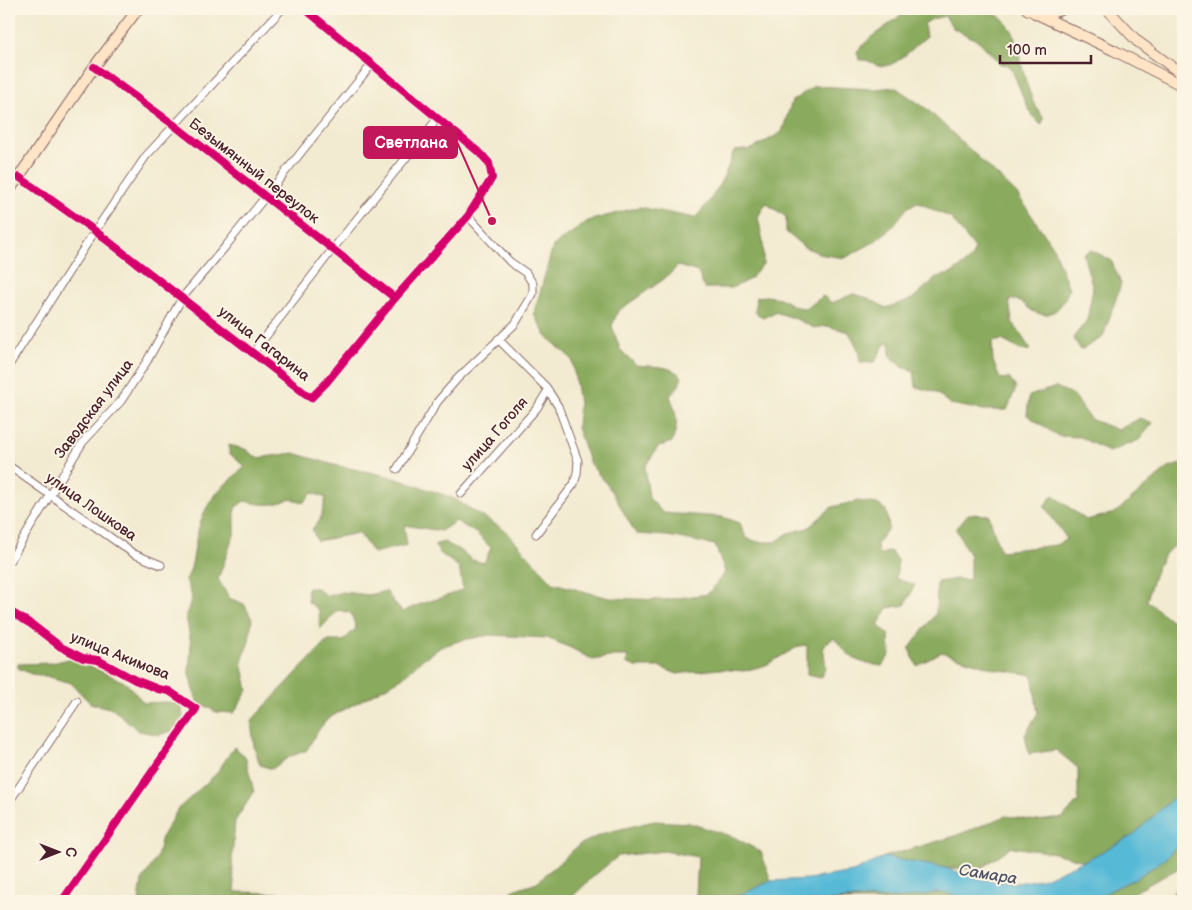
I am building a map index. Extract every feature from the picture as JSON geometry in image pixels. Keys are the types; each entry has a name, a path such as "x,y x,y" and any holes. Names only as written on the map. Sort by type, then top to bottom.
{"main road":[{"path":"9,191 94,67 138,9"},
{"path":"1029,10 1054,12 1063,9"},
{"path":"1107,9 1138,41 1183,76"},
{"path":"1029,10 1114,50 1183,86"}],"street":[{"path":"9,364 95,230 146,156 282,9"},
{"path":"254,353 332,250 438,118 305,9"},
{"name":"Заводская улица","path":"9,562 83,442 121,401 146,362 182,298 372,64"},
{"name":"Безымянный переулок","path":"94,67 174,126 395,298"},
{"name":"улица Гагарина","path":"19,177 95,230 311,398 326,383 395,298 468,216 492,178 492,170 485,158 438,118"},
{"path":"397,470 438,401 458,378 515,324 533,294 533,284 526,273 510,262 468,216"},
{"path":"498,339 548,390 558,406 578,461 574,484 536,534"},
{"name":"улица Гоголя","path":"461,494 537,408 548,390"},
{"name":"улица Лошкова","path":"9,466 134,554 161,565"},
{"name":"улица Акимова","path":"9,611 31,624 61,647 83,658 98,660 135,680 169,691 196,709 62,901"},
{"path":"9,802 76,702"}],"green space":[{"path":"906,9 988,9 1003,19 1013,32 1033,102 1044,119 1041,125 1026,104 1009,65 1000,64 980,42 953,28 945,16 932,19 924,24 926,37 894,63 882,66 866,60 859,60 857,51"},
{"path":"814,86 876,89 895,87 927,109 1017,194 1053,247 1069,289 1058,308 1049,314 1037,313 1021,302 1009,300 1012,322 1031,350 1021,350 1002,340 992,342 993,361 1000,379 1009,378 1016,388 1007,410 983,410 950,404 935,392 916,387 914,371 902,367 890,356 890,341 884,345 875,362 860,362 858,349 849,332 827,326 814,328 794,318 775,312 763,318 755,312 757,297 766,296 780,298 796,307 807,308 823,296 832,303 853,294 868,298 886,308 912,299 936,278 952,273 971,259 975,249 951,218 917,202 907,208 892,227 874,242 845,258 824,255 804,247 786,232 786,217 766,203 758,217 763,242 763,264 750,279 732,288 704,288 698,272 678,266 664,279 618,311 612,326 620,349 636,365 666,368 682,377 678,387 670,396 676,419 676,430 672,442 658,447 645,467 649,498 663,513 723,517 740,523 746,538 758,542 776,542 788,533 808,528 832,507 858,501 877,504 886,510 889,528 877,543 878,555 890,551 898,561 896,579 915,585 905,605 888,608 878,625 889,635 890,655 882,666 859,661 849,655 834,638 823,645 826,668 821,677 807,674 807,645 799,646 766,665 744,671 718,669 677,674 660,667 636,667 626,663 628,656 614,656 593,660 547,638 490,635 462,640 441,647 420,661 402,678 327,719 307,750 289,757 272,769 260,765 254,746 251,721 327,641 343,641 356,628 351,613 338,610 320,629 319,610 308,602 307,588 317,588 327,596 342,592 368,595 386,591 403,612 463,589 459,567 441,554 434,545 444,542 461,551 472,560 484,563 491,548 476,533 456,521 441,531 404,525 407,545 373,553 359,533 317,541 312,529 320,520 326,498 312,493 303,503 290,499 267,504 244,501 235,508 235,532 218,579 229,598 244,604 252,619 249,641 242,662 248,690 234,713 216,712 197,701 189,672 191,644 186,616 192,597 186,580 191,568 198,531 205,511 215,495 245,467 229,453 229,445 245,449 257,458 294,453 334,465 388,476 453,498 506,531 553,583 609,598 663,600 708,594 725,572 715,545 668,536 636,534 611,490 589,462 577,427 579,403 572,359 546,336 534,314 553,246 588,221 639,207 695,218 708,203 718,187 734,151 752,149 782,132 792,101"},
{"path":"1091,250 1111,260 1121,284 1103,337 1081,350 1073,338 1087,320 1093,288 1083,254"},
{"path":"1056,387 1074,395 1090,419 1118,430 1140,418 1153,423 1139,440 1109,452 1080,437 1058,436 1027,415 1029,396"},
{"path":"1183,463 1183,541 1168,551 1162,558 1154,575 1147,601 1172,621 1183,618 1183,789 1132,836 1084,861 1054,853 1011,847 980,869 945,868 884,857 952,837 1006,816 1036,821 1063,818 1078,801 1078,768 1056,750 1029,754 1025,735 1038,713 1032,675 995,669 941,652 917,666 909,649 936,613 937,582 956,579 970,580 970,556 956,529 968,514 989,515 1000,551 1056,545 1067,539 1044,506 1053,495 1086,520 1115,513 1168,468"},
{"path":"73,658 126,683 144,703 166,702 181,704 183,717 172,731 159,735 139,731 113,709 90,703 71,683 31,674 18,668 18,664 52,663"},
{"path":"234,747 245,756 254,792 235,821 232,860 235,892 280,893 295,901 139,901 142,881 157,857 162,836 178,809 216,774"},
{"path":"654,821 689,823 734,837 761,852 771,881 743,894 720,901 698,901 696,896 698,857 664,851 618,856 571,898 563,901 503,901 513,890 537,882 579,845 604,833"},
{"path":"1183,839 1183,863 1179,868 1118,901 1089,901 1136,878 1166,858"},
{"path":"1181,886 1183,887 1183,901 1150,901 1154,898 1165,899"},
{"path":"947,893 971,901 829,901"}],"water":[{"path":"1183,789 1183,839 1166,858 1136,878 1089,901 971,901 947,893 936,893 905,898 829,901 720,901 743,894 771,881 808,879 853,872 884,857 945,868 981,879 1017,883 1042,879 1084,861 1132,836"}],"cycle path":[{"path":"19,177 95,231 311,398 326,383 395,298 468,216 492,178 489,163 481,154 305,9"},
{"path":"94,67 174,125 395,298"},
{"path":"9,611 31,624 61,647 83,658 98,660 135,680 169,691 196,709 62,901"}],"place":[{"name":"Светлана","path":"492,221"}],"water label":[{"name":"Самара","path":"988,875"}]}
